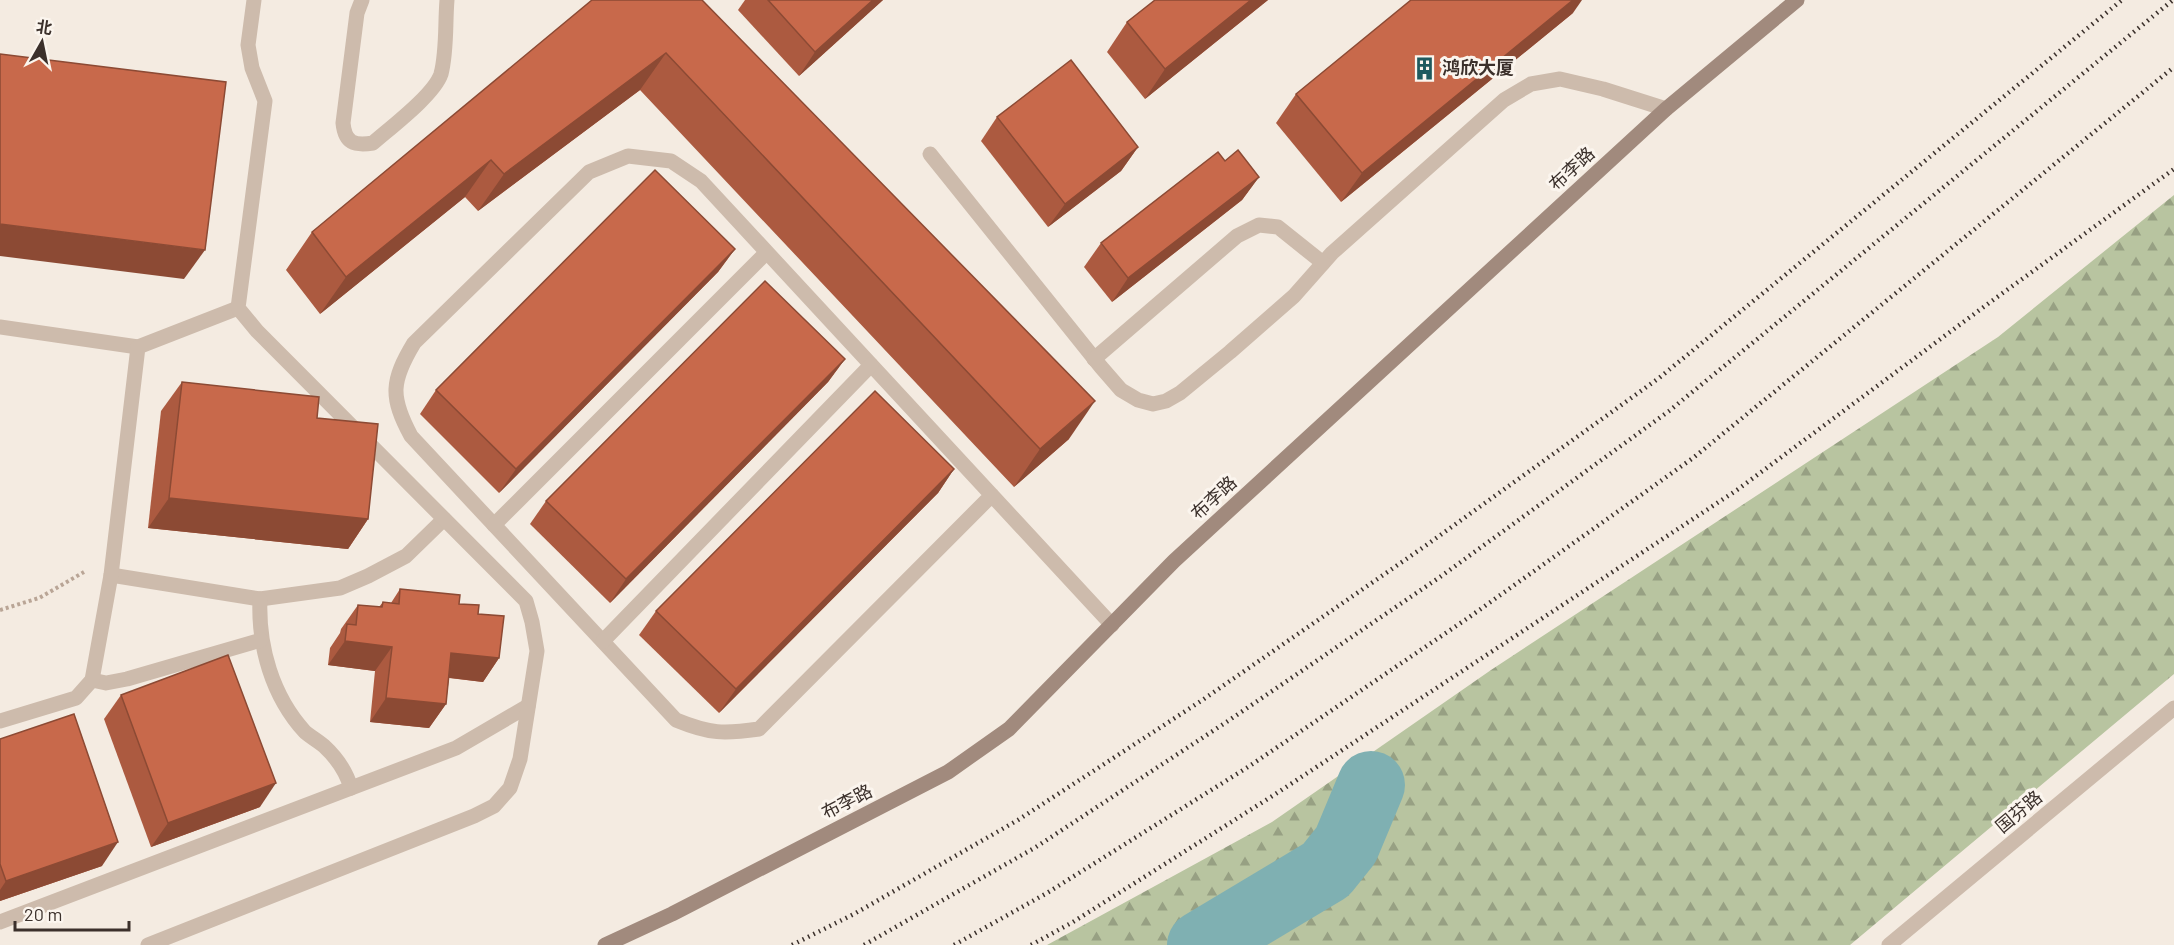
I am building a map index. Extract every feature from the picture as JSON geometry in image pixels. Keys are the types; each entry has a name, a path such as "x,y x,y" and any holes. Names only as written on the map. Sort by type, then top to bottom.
{"main road":[{"name":"布李路","path":"605,945 672,914 948,772 1009,729 1174,561 1666,109 1797,0"}],"street":[{"path":"148,945 464,820 494,806 510,788 520,759 537,651 526,601 257,331 238,308 265,101 252,68 248,45 254,0"},
{"path":"362,0 357,13 343,123 344,134 350,142 363,145 373,143 434,88 442,66 447,0"},
{"path":"930,154 1121,390 1138,400 1153,404 1180,393 1230,352 1294,296 1323,263 1504,100 1531,84 1560,79 1603,89 1666,109"},
{"path":"992,495 759,729 729,734 702,731 676,720 411,436 399,413 395,389 402,363 414,343 589,172 628,156 671,161 701,182 766,253 992,495 1112,625"},
{"path":"1094,359 1237,236 1259,225 1278,227 1323,263"},
{"path":"494,525 766,253"},
{"path":"0,327 138,347 238,308"},
{"path":"0,721 76,698 92,680 111,575 138,347"},
{"path":"603,641 871,365"},
{"path":"111,575 260,598 340,588 405,556 444,519"},
{"path":"260,598 261,640 275,685 289,712 307,734 337,759 351,788"},
{"path":"92,680 106,683 127,679 261,640"},
{"path":"0,922 456,748 528,706"},
{"name":"国芬路","path":"1889,945 2174,708"}],"path":[{"path":"0,610 39,598 85,572 115,543"}],"green space":[{"path":"2174,195 2174,674 1850,945 1047,945 1272,822 1491,670 1998,337"}],"building":[{"path":"592,0 702,0 1095,401 1040,449 666,53 504,174 491,160 346,277 312,232"},
{"path":"768,0 873,0 815,52"},
{"path":"1155,0 1251,0 1165,69 1127,22"},
{"name":"鸿欣大厦","path":"1411,0 1573,0 1362,173 1296,94"},
{"path":"0,54 226,82 205,250 0,224"},
{"path":"1071,60 1138,147 1065,204 997,117"},
{"path":"1238,150 1259,177 1128,278 1101,243 1218,152 1225,161"},
{"path":"655,170 735,249 516,469 436,390"},
{"path":"765,281 845,359 626,579 546,501"},
{"path":"182,382 319,397 317,418 378,424 368,519 169,498"},
{"path":"875,391 954,469 736,689 656,611"},
{"path":"400,589 460,595 459,604 479,605 478,614 504,616 499,658 451,653 446,704 386,698 392,647 345,641 347,624 356,625 358,605 382,607 383,602 399,604"},
{"path":"228,655 276,783 168,823 121,695"},
{"path":"74,714 118,842 6,881 0,864 0,739"}],"waterway":[{"path":"1201,945 1326,870 1346,845 1371,785"}],"railway":[{"path":"792,945 854,914 1018,820 1201,701 1428,544 1659,378 2122,0"},
{"path":"864,945 1036,847 1225,723 1440,577 1669,411 2173,0"},
{"path":"954,945 1047,893 1248,767 1468,618 1693,458 2174,67"},
{"path":"1031,945 1073,922 1274,795 1737,490 2174,169"}],"place":[{"name":"鸿欣大厦","path":"1424,68"}]}
